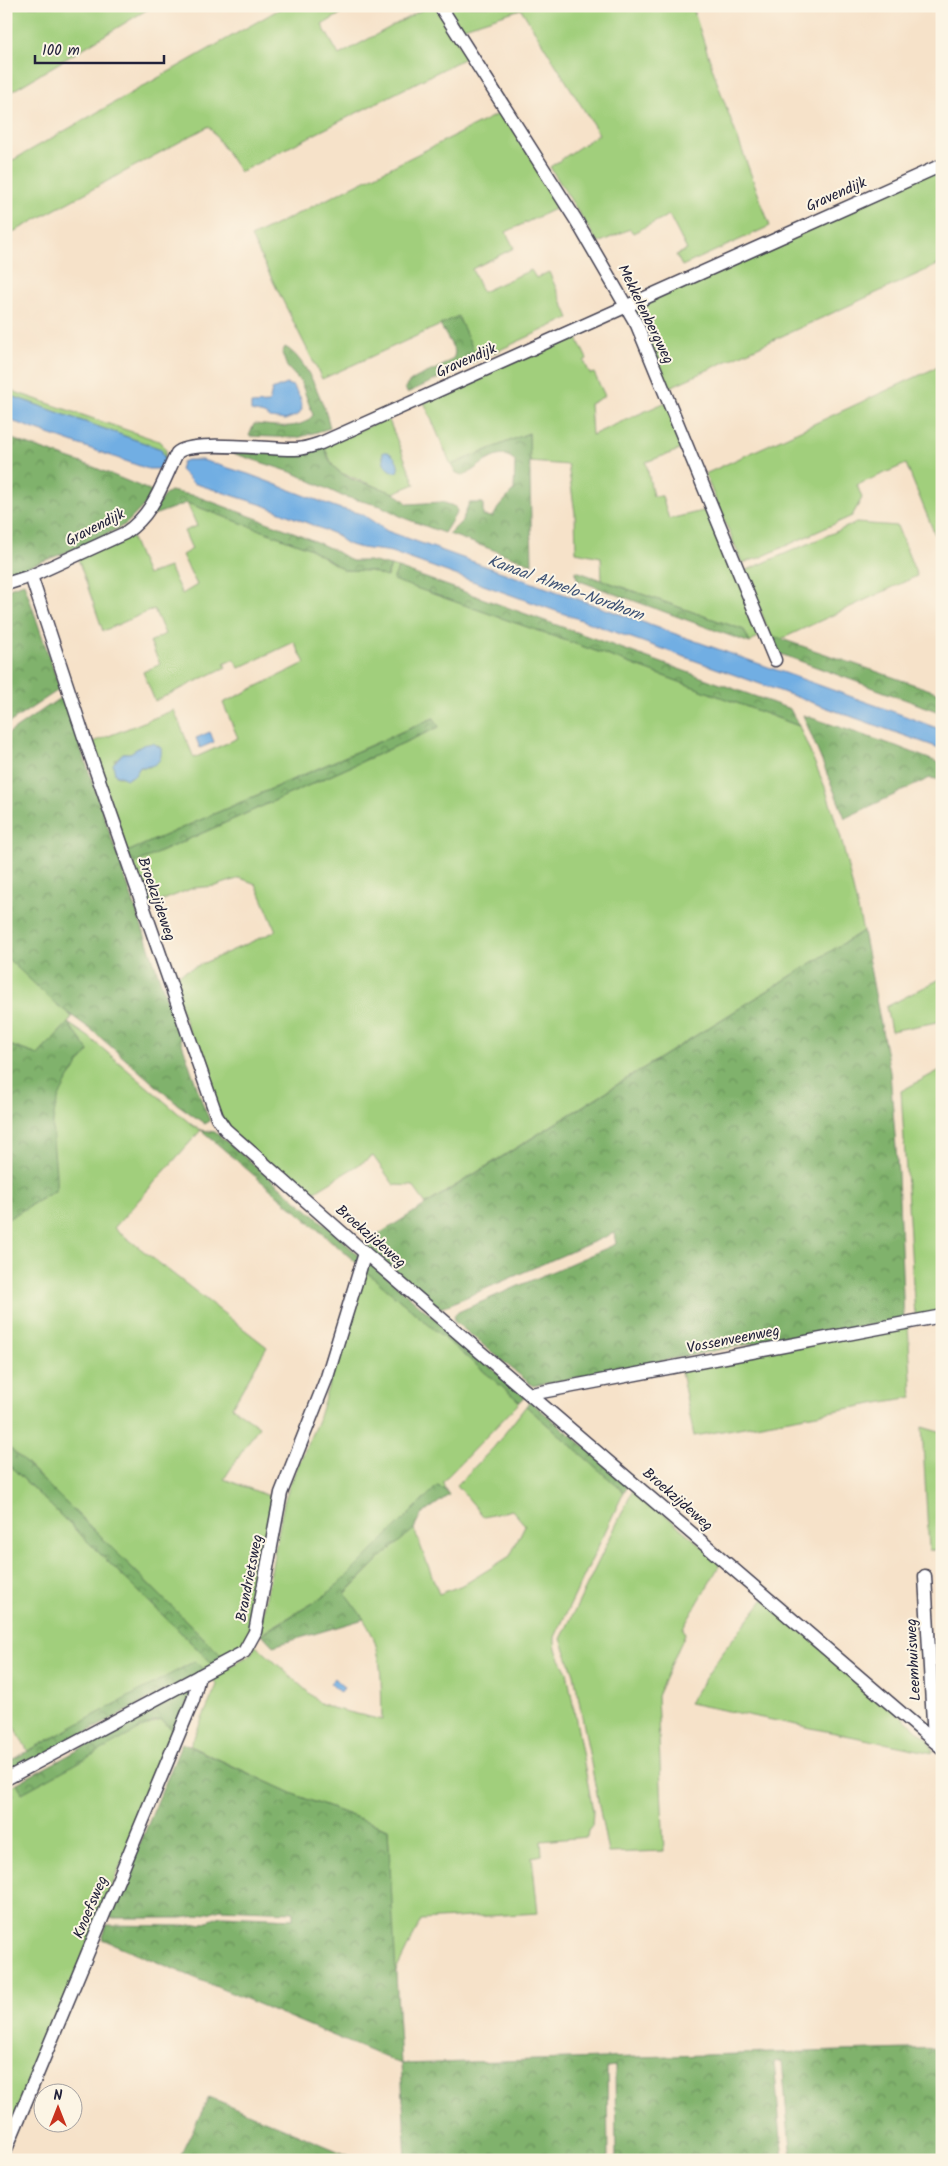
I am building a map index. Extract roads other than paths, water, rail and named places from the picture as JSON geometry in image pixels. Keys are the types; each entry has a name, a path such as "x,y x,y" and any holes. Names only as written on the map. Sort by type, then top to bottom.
{"street":[{"name":"Mekkelenbergweg","path":"440,6 576,220 626,306 672,408 775,660"},
{"name":"Gravendijk","path":"31,576 135,527 149,512 177,453 184,448 203,446 296,449 321,443 942,164"},
{"path":"6,584 31,576"},
{"name":"Broekzijdeweg","path":"31,576 87,746 217,1118 225,1129 365,1253 938,1744"},
{"name":"Brandrietsweg","path":"6,1779 244,1652 255,1632 282,1493 327,1377 365,1253"},
{"name":"Vossenveenweg","path":"531,1394 942,1316"},
{"name":"Leemhuisweg","path":"925,1576 938,1744"},
{"name":"Knoefsweg","path":"6,2149 193,1700 199,1676"}],"water":[{"path":"286,384 293,386 300,397 302,409 298,415 285,420 270,418 264,414 251,411 251,404 269,403 272,390"},
{"path":"6,394 161,449 165,460 162,469 148,469 6,419"},
{"path":"383,452 388,452 395,458 398,463 397,472 387,468 383,459"},
{"path":"202,460 248,474 338,508 362,514 387,531 942,730 942,749 391,552 348,544 337,535 263,505 193,483 180,470 182,462"},
{"path":"210,732 214,742 200,748 196,738"},
{"path":"153,743 161,748 160,758 156,764 140,767 135,775 127,779 115,774 113,764 123,753 130,753 143,745"},
{"path":"335,1678 344,1688 340,1693 330,1683"}],"water label":[{"name":"Kanaal Almelo-Nordhorn","path":"566,587"}]}
